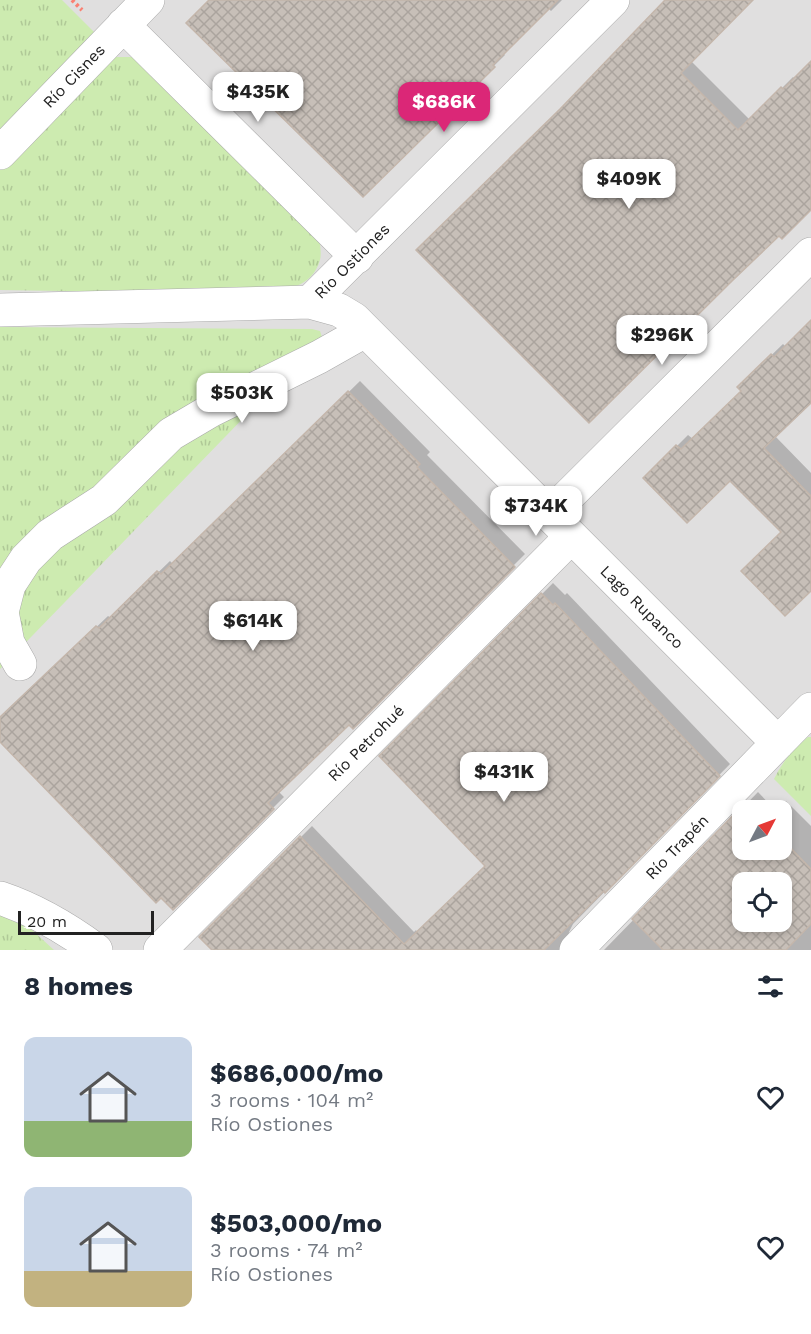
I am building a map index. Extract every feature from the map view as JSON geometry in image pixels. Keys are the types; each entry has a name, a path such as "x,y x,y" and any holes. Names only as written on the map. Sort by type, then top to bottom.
{"street":[{"name":"Río Cisnes","path":"0,153 148,0"},
{"name":"Río Ostiones","path":"0,310 310,302 613,0"},
{"path":"123,25 357,257"},
{"name":"Río Petrohué","path":"160,950 561,525 811,254"},
{"name":"Lago Rupanco","path":"310,302 339,310 354,319 778,743"},
{"path":"20,664 8,643 2,612 9,585 26,559 50,535 104,500 171,434 210,411 319,357 365,331"},
{"path":"778,743 811,710"},
{"name":"Río Trapén","path":"576,950 778,743"},
{"path":"0,898 24,906 64,926 96,950"}],"shaded area":[{"path":"0,0 811,0 811,950 0,950"}],"green space":[{"path":"0,0 62,0 99,37 0,134"},
{"path":"115,57 132,57 319,231 320,260 311,277 288,289 261,294 0,290 0,170 100,64"},
{"path":"0,327 312,329 320,331 322,337 0,669"},
{"path":"808,737 811,737 811,816 774,779 789,756"},
{"path":"0,915 31,929 54,950 0,950"}],"building":[{"path":"209,0 558,0 493,65 495,67 363,197 186,23"},
{"path":"665,0 753,0 681,73 738,130 811,61 811,210 782,239 779,236 732,281 589,423 416,250 560,109"},
{"path":"811,320 811,403 764,448 811,496 811,591 785,616 741,571 781,532 730,481 687,523 643,478 676,445 681,449 741,391 737,387 771,354 774,357"},
{"path":"348,391 420,464 417,467 515,567 353,729 349,725 268,803 274,809 173,910 161,898 156,903 0,742 0,717 96,626 99,628 157,571 161,574"},
{"path":"541,593 553,605 555,603 720,776 605,893 604,891 544,950 212,950 199,937 300,836 404,944 485,866 379,756"},
{"path":"732,816 732,860 792,860 792,849 811,869 811,924 786,950 663,950 632,919"}]}
